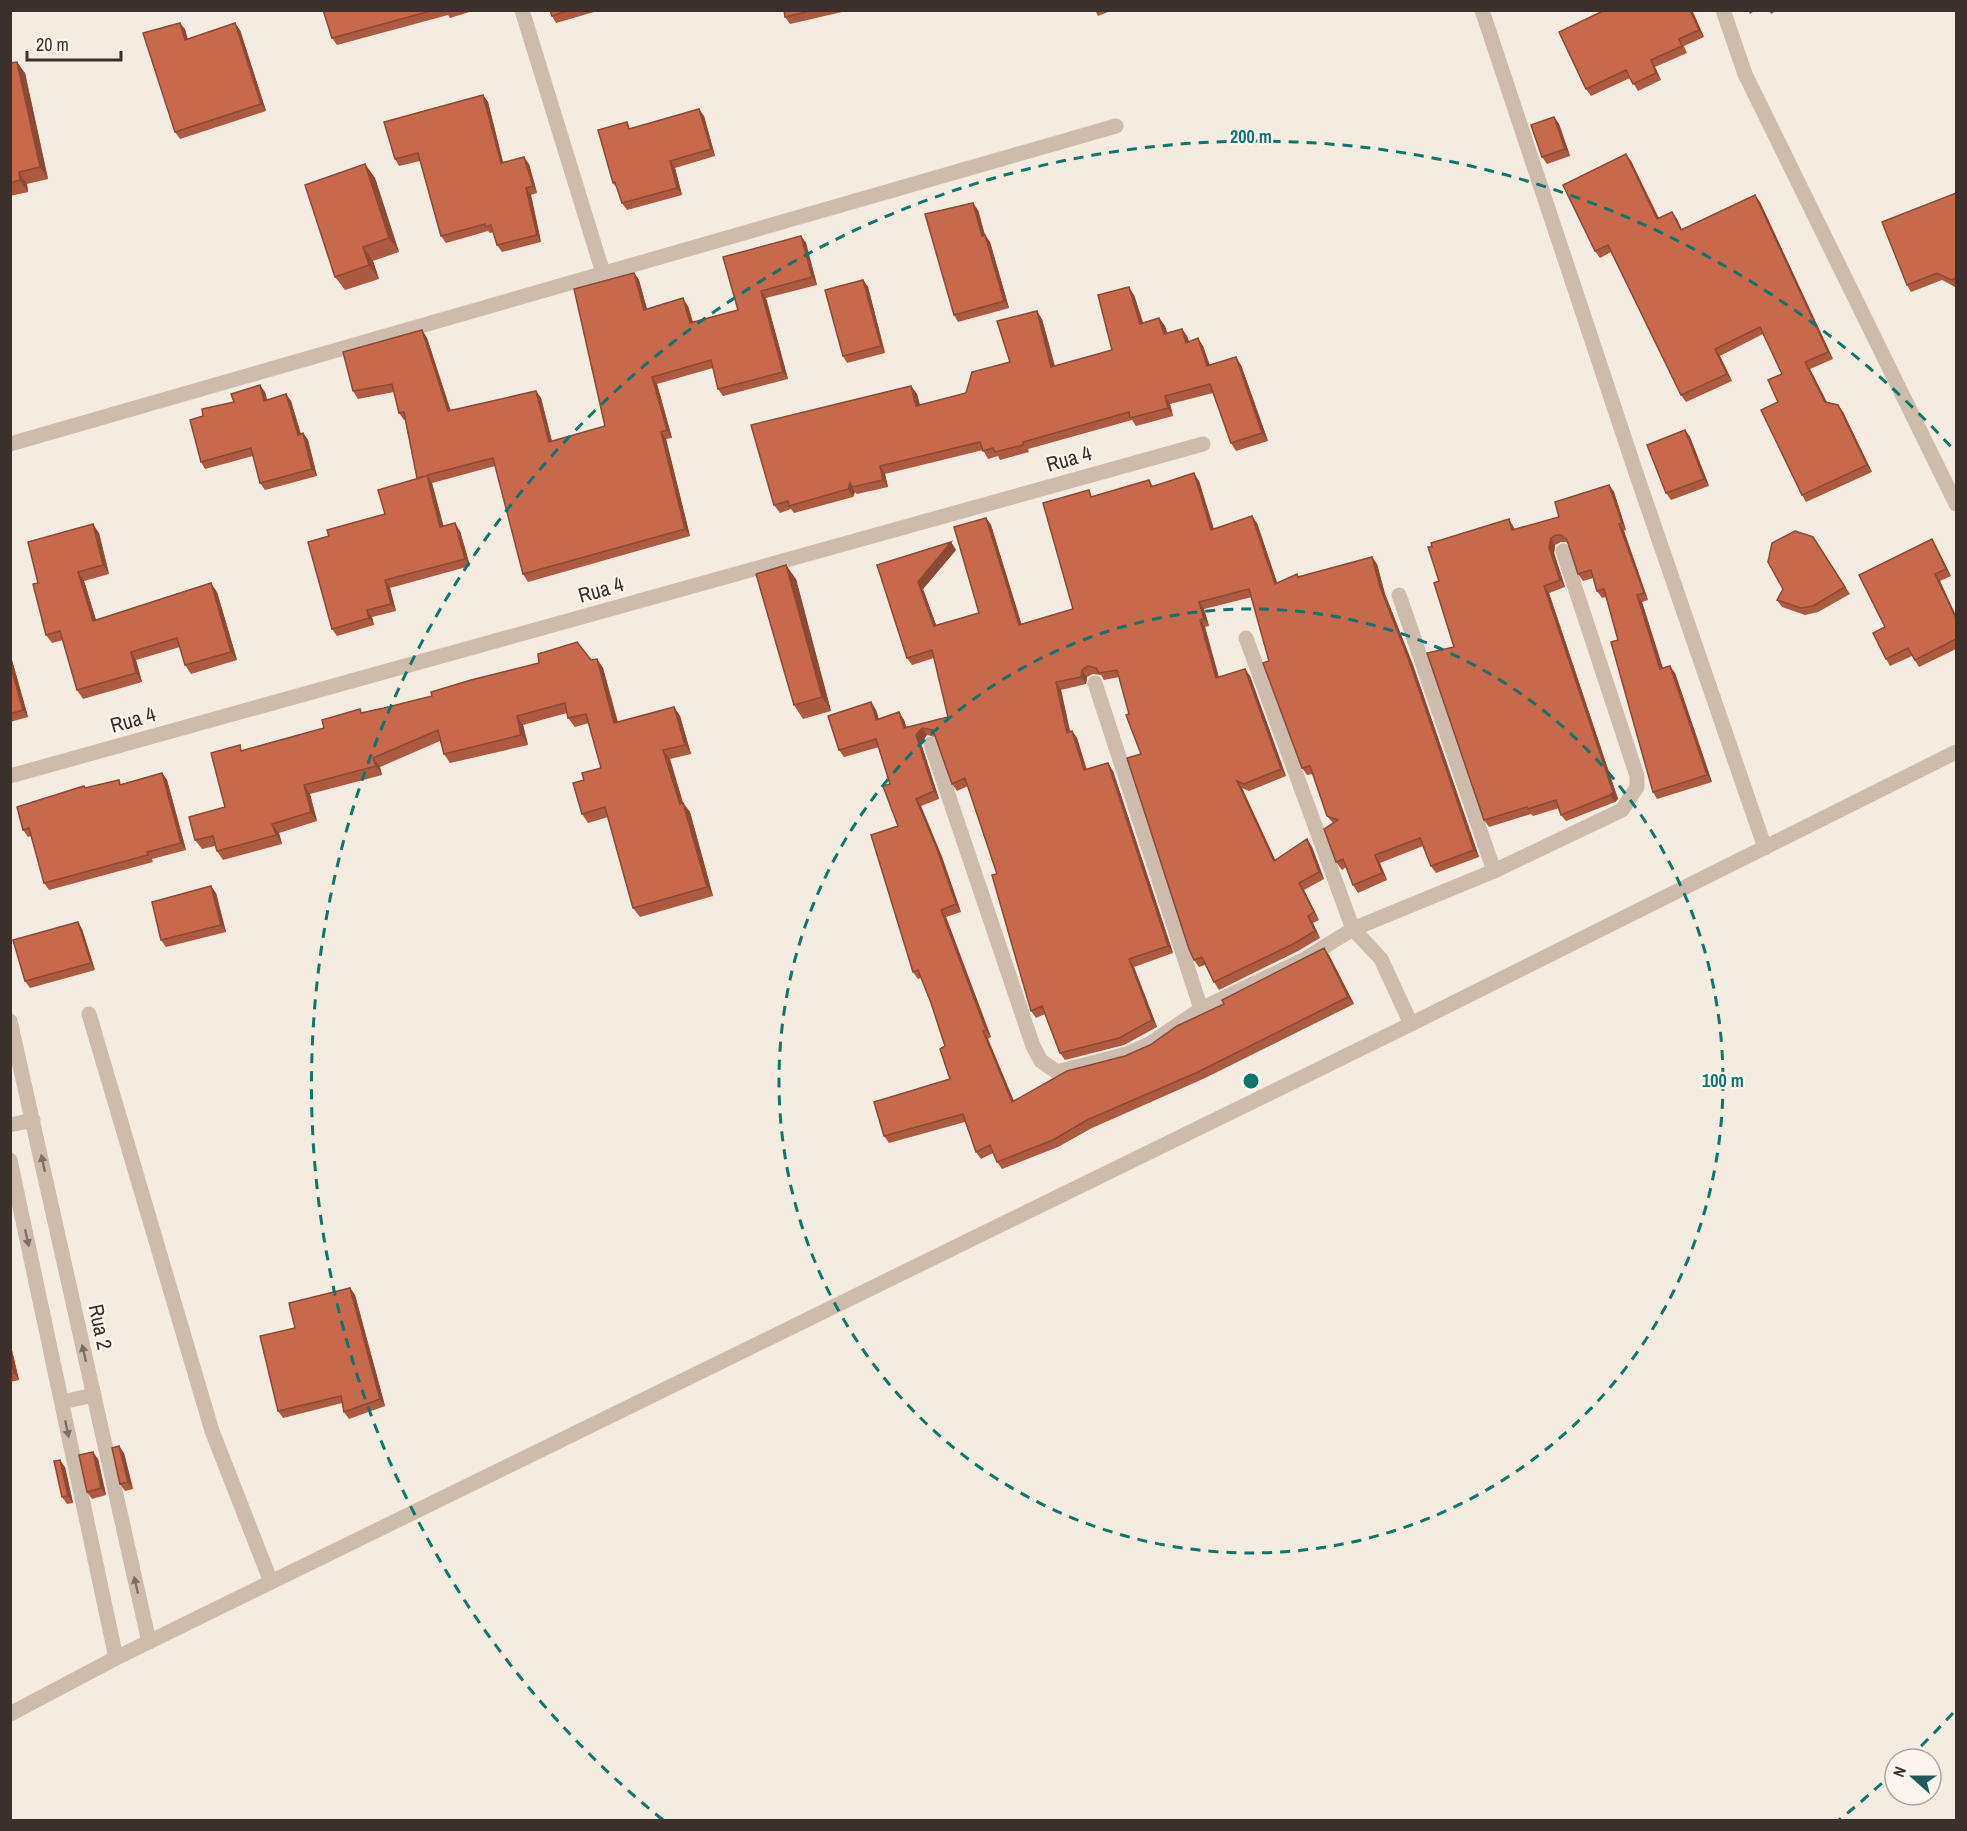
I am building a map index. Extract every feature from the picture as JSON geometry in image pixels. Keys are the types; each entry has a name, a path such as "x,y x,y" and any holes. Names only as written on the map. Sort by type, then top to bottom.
{"street":[{"path":"522,10 603,273"},
{"path":"1482,10 1637,476 1765,848"},
{"path":"1723,10 1750,84 1956,504"},
{"path":"10,444 1116,126"},
{"name":"Rua 4","path":"10,776 1203,444"},
{"path":"931,744 1033,1046 1041,1061 1057,1072 1127,1054 1151,1043 1201,1010 1303,960 1353,929 1494,871 1622,810 1637,787 1631,752 1563,551"},
{"path":"1399,596 1494,871"},
{"path":"1246,638 1353,929 1381,959 1412,1024"},
{"path":"1095,683 1201,1010"},
{"path":"10,1714 116,1658 1412,1024 1956,752"},
{"path":"89,1014 212,1431 271,1582"},
{"name":"Rua 2","path":"10,1021 149,1642"},
{"path":"10,1125 33,1120"},
{"path":"10,1160 116,1658"},
{"path":"62,1402 93,1395"}],"building":[{"path":"323,10 434,10 332,38"},
{"path":"550,10 570,10 552,16"},
{"path":"784,10 814,10 785,17"},
{"path":"1605,10 1690,10 1699,30 1679,39 1682,46 1651,60 1656,73 1633,84 1626,70 1586,89 1559,32"},
{"path":"180,23 185,40 235,23 261,104 175,132 143,33"},
{"path":"17,62 40,167 19,172 20,180 10,183 10,63"},
{"path":"483,95 501,163 524,157 533,186 526,188 537,235 497,245 491,225 485,227 485,224 441,236 418,153 395,159 384,122"},
{"path":"699,109 711,149 670,161 677,188 622,203 615,182 613,183 598,130 627,122 629,129"},
{"path":"1554,117 1565,149 1542,157 1531,125"},
{"path":"1626,154 1657,219 1672,212 1681,230 1755,195 1828,352 1805,362 1825,402 1838,405 1867,465 1802,495 1761,410 1778,402 1768,380 1782,374 1760,327 1715,349 1727,374 1681,395 1608,245 1595,251 1563,185"},
{"path":"365,164 389,238 363,247 369,265 335,277 305,185"},
{"path":"1956,193 1956,278 1951,280 1937,273 1907,285 1882,222"},
{"path":"973,203 1004,301 954,315 925,214"},
{"path":"801,236 812,277 761,291 783,372 718,389 711,360 652,377 667,430 661,432 685,529 523,574 493,458 427,475 440,527 455,523 465,559 385,580 391,604 367,610 369,618 332,629 308,542 329,536 327,530 385,514 378,490 426,476 417,478 404,412 399,413 392,384 353,391 343,352 422,330 448,411 536,391 549,442 605,426 574,289 634,273 644,310 683,298 690,323 738,310 723,257"},
{"path":"863,280 881,346 843,356 825,290"},
{"path":"1129,287 1140,324 1159,318 1164,334 1182,329 1186,343 1198,338 1207,366 1236,357 1262,433 1231,443 1210,384 1165,396 1168,408 1130,418 1129,412 995,452 993,448 983,451 980,442 880,466 883,480 852,487 850,483 848,489 789,506 788,501 774,505 751,425 911,386 916,406 966,393 972,372 1010,362 997,321 1037,311 1051,367 1112,350 1098,295"},
{"path":"260,385 264,401 286,394 298,435 303,433 312,469 260,483 251,448 201,462 190,420 203,416 202,409 234,402 231,394"},
{"path":"1685,430 1704,479 1666,493 1647,445"},
{"path":"1194,473 1211,530 1252,516 1275,584 1297,574 1298,577 1372,557 1380,587 1408,658 1474,850 1431,866 1420,838 1375,855 1382,873 1353,885 1343,859 1336,862 1324,829 1338,820 1327,816 1310,766 1302,768 1263,663 1269,661 1249,589 1199,602 1204,619 1200,620 1216,678 1245,669 1281,769 1244,784 1237,781 1274,861 1307,839 1319,872 1299,883 1314,912 1308,916 1315,931 1214,982 1202,957 1194,960 1127,758 1141,754 1126,715 1129,714 1117,670 1099,673 1096,668 1088,666 1082,670 1081,677 1056,682 1067,733 1072,731 1084,770 1108,763 1168,946 1129,959 1152,1020 1119,1038 1060,1053 1042,1006 1031,1011 992,875 997,874 965,778 952,784 933,730 922,728 916,735 934,791 916,799 937,849 956,904 941,910 986,1030 983,1031 1012,1102 1067,1071 1125,1056 1150,1045 1177,1026 1224,1004 1222,1000 1324,948 1348,997 1198,1072 1087,1120 1053,1140 997,1162 990,1145 976,1152 963,1114 884,1136 874,1102 950,1079 940,1049 945,1046 918,970 913,972 871,835 898,826 883,786 890,784 876,739 839,750 828,716 871,702 876,720 899,712 904,728 948,717 932,650 907,658 877,565 951,542 918,582 934,626 979,613 954,527 986,518 1019,625 1073,609 1043,503 1089,490 1091,497 1149,480 1151,487"},
{"path":"1609,485 1622,523 1619,524 1644,593 1637,595 1660,669 1670,666 1707,775 1653,792 1611,642 1618,640 1604,589 1597,591 1591,570 1578,574 1567,540 1561,535 1556,535 1551,538 1549,547 1560,580 1544,586 1613,792 1561,815 1556,800 1484,820 1427,653 1454,647 1434,583 1439,581 1428,547 1432,547 1431,543 1509,519 1512,530 1559,517 1555,502"},
{"path":"93,524 103,565 78,572 93,621 211,583 231,652 185,665 177,638 131,652 136,673 77,690 60,631 46,635 33,584 38,583 28,542"},
{"path":"1795,531 1813,537 1845,587 1813,606 1801,608 1777,600 1783,589 1768,562 1772,543"},
{"path":"1932,539 1946,569 1935,574 1956,618 1956,639 1915,660 1908,648 1886,659 1873,633 1885,627 1859,575"},
{"path":"786,565 822,697 794,705 756,574"},
{"path":"577,642 591,660 597,659 614,723 674,707 685,745 663,750 680,804 683,803 707,887 633,908 605,807 582,814 573,783 584,780 582,773 601,768 586,714 568,718 565,703 517,716 521,735 444,754 438,730 373,758 376,766 304,785 311,812 272,824 276,835 217,851 213,836 195,840 189,817 225,807 211,753 240,745 241,751 324,728 322,720 360,709 361,713 432,696 431,692 539,663 538,654"},
{"path":"10,664 23,710 10,714"},
{"path":"162,773 181,843 147,852 148,855 44,883 29,828 23,830 17,807 84,786 85,788 119,780 120,785"},
{"path":"211,886 221,925 161,940 152,902"},
{"path":"78,922 91,963 25,981 13,940"},
{"path":"350,1288 380,1399 344,1412 341,1396 278,1411 260,1336 295,1328 289,1303"},
{"path":"10,1358 14,1373 10,1374"},
{"path":"119,1446 128,1482 120,1484 112,1448"},
{"path":"93,1452 101,1488 87,1492 79,1455"},
{"path":"60,1460 68,1496 62,1497 54,1461"}]}
